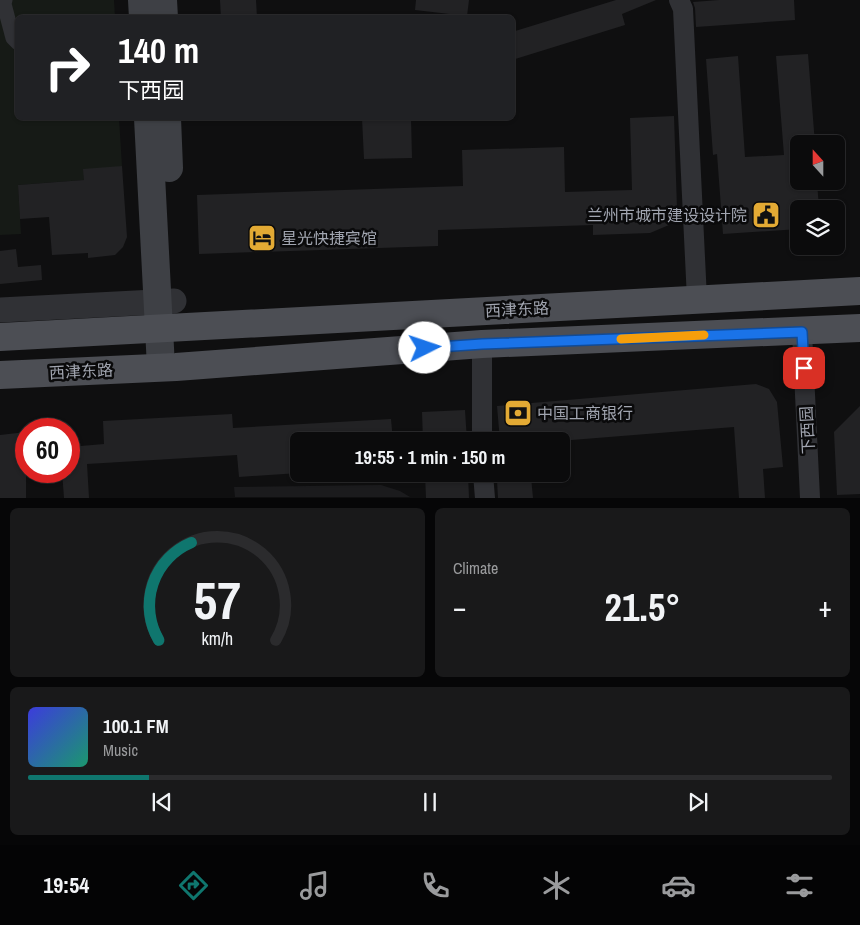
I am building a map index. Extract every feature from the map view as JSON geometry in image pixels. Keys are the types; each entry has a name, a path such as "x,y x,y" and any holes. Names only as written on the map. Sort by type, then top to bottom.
{"main road":[{"path":"142,0 142,15"},
{"path":"163,0 164,15"},
{"path":"148,120 166,301"},
{"path":"167,120 166,301 168,367"},
{"name":"西津东路","path":"0,337 860,290"},
{"name":"西津东路","path":"0,375 168,367 482,344 802,332 860,328"}],"street":[{"path":"679,0 683,9 697,299"},
{"path":"3,3 15,40"},
{"path":"0,310 166,301"},
{"name":"下西园","path":"802,332 810,498"},
{"path":"482,344 482,432"},
{"path":"484,482 485,498"}],"shaded area":[{"path":"0,0 114,0 115,15 15,15 15,120 119,120 122,166 84,180 18,185 21,234 0,235"},
{"path":"381,485 400,491 410,497 235,497 234,487"}],"building":[{"path":"220,0 256,0 257,15 221,15"},
{"path":"416,0 469,0 467,15 415,10"},
{"path":"616,0 656,0 622,14 625,25 515,59 515,31"},
{"path":"794,0 795,20 696,27 693,2"},
{"path":"808,54 814,135 790,135 790,190 818,190 818,200 790,200 790,230 723,234 717,154 713,155 706,59 738,56 745,157 784,155 776,56"},
{"path":"674,116 677,209 669,225 650,233 593,235 593,225 438,230 438,246 199,254 197,195 463,186 462,150 564,147 565,192 632,190 630,118"},
{"path":"362,120 411,120 412,158 364,159"},
{"path":"122,166 127,237 123,247 115,255 88,258 88,253 52,255 49,217 20,219 18,185 84,180 83,169"},
{"path":"16,249 18,267 41,265 42,280 0,284 0,251"},
{"path":"756,384 769,389 777,402 783,467 763,469 765,498 739,498 734,427 570,440 570,432 499,432 497,406"},
{"path":"860,406 860,494 837,495 834,432"},
{"path":"465,410 466,432 423,432 422,412"},
{"path":"232,414 233,428 391,419 392,432 290,432 290,474 239,477 237,455 87,464 89,498 64,498 63,483 80,483 80,446 104,444 103,421"},
{"path":"15,433 15,483 26,483 26,498 0,498 0,435"},
{"path":"425,482 468,482 469,498 426,498"},
{"path":"497,482 531,482 533,498 498,498"}],"slow traffic":[{"path":"621,339 704,335"}],"place":[{"name":"兰州市城市建设设计院","path":"766,215"},
{"name":"星光快捷宾馆","path":"262,238"},
{"name":"中国工商银行","path":"518,413"}],"route":[{"path":"425,348 482,344 802,332 804,368"}]}
